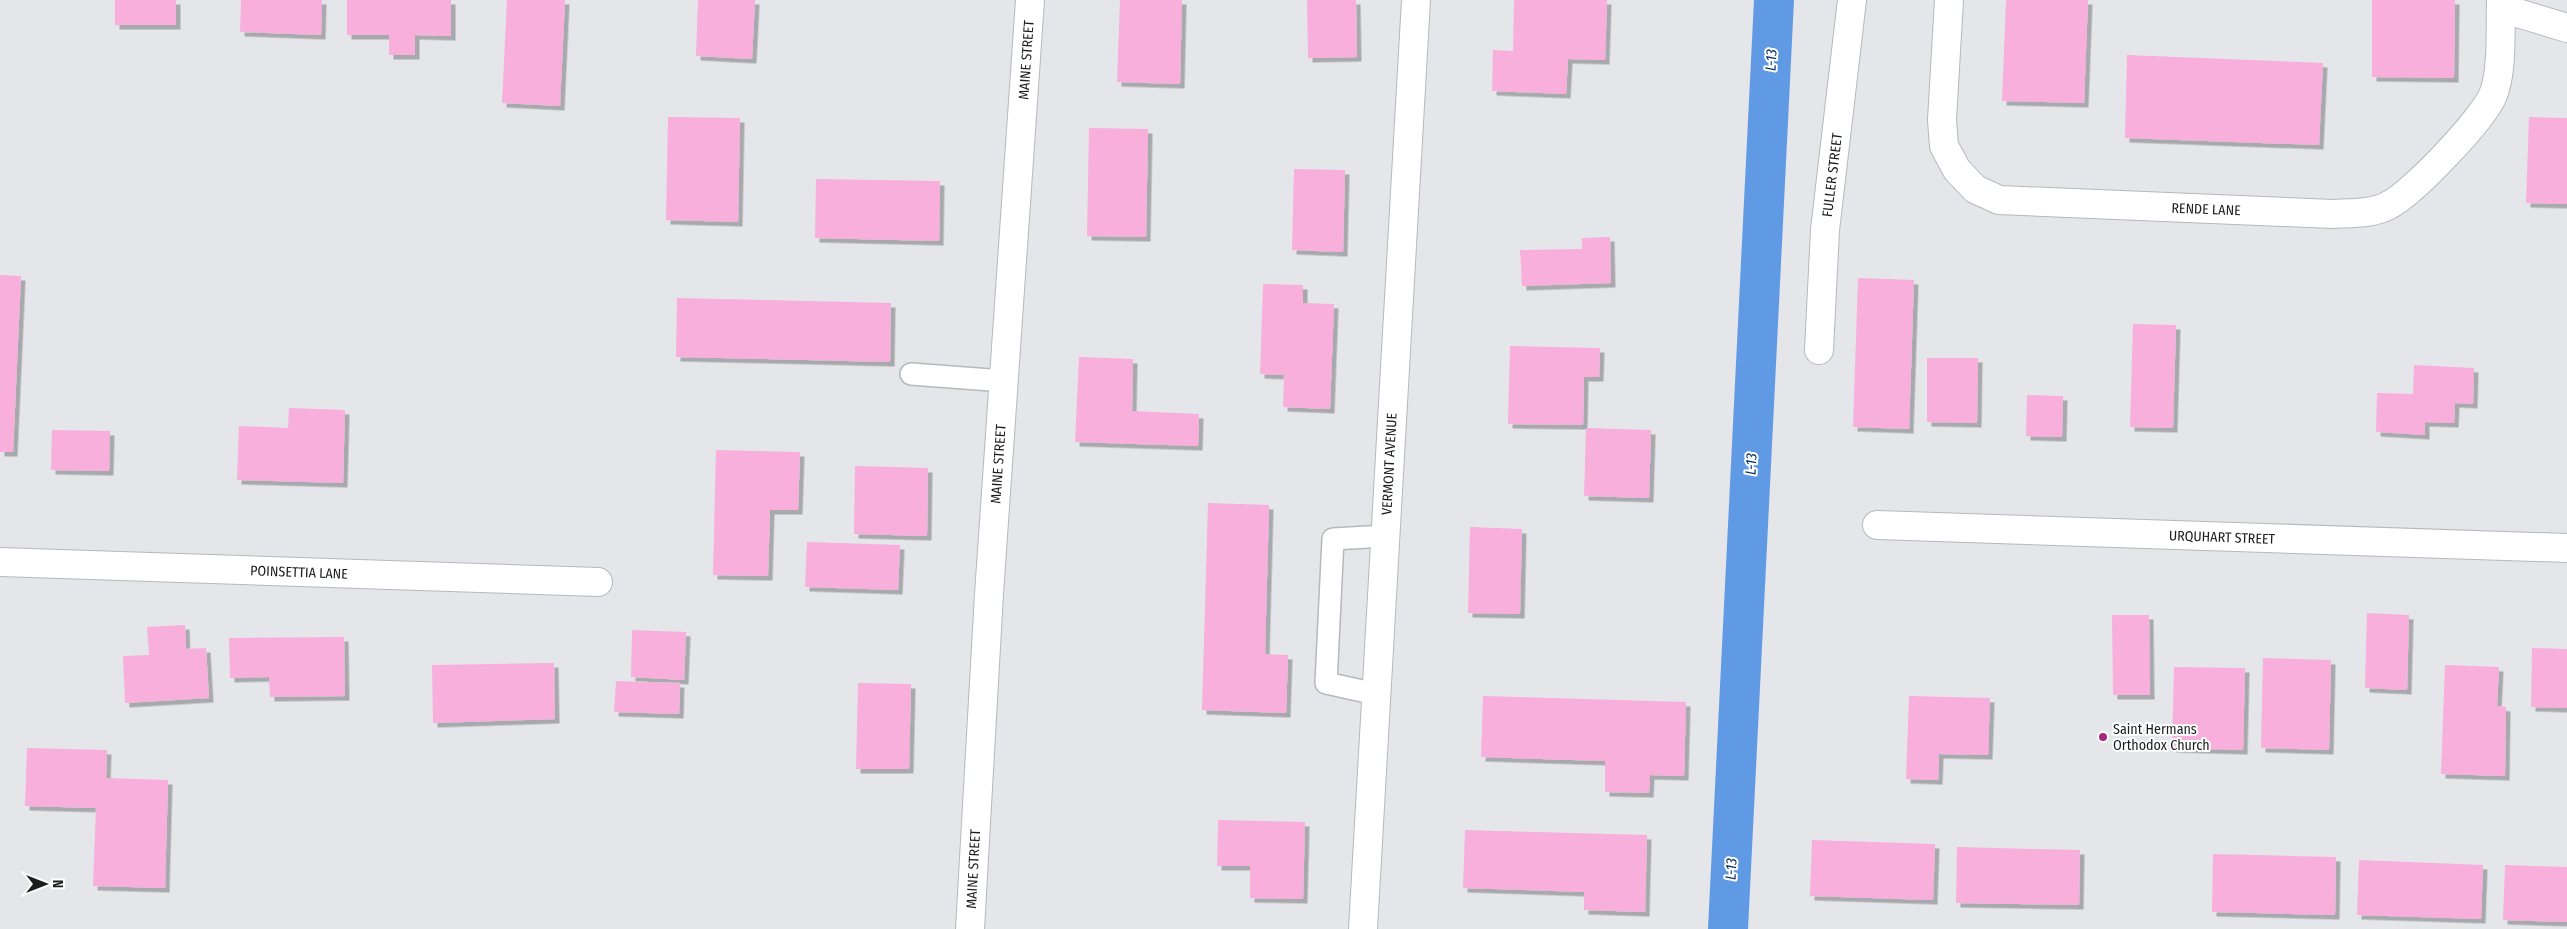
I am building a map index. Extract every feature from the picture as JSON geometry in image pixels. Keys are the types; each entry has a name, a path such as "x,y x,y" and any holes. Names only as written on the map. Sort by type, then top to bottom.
{"street":[{"name":"MAINE STREET","path":"970,929 1030,0"},
{"name":"VERMONT AVENUE","path":"1366,929 1376,694 1416,0"},
{"name":"FULLER STREET","path":"1819,350 1825,230 1852,0"},
{"name":"RENDE LANE","path":"1949,0 1942,120 1944,146 1957,170 1975,189 1999,200 2333,214 2361,213 2388,206 2410,191 2479,118 2494,94 2498,68 2501,4"},
{"path":"2501,4 2567,28"},
{"name":"URQUHART STREET","path":"1877,525 2567,548"},
{"name":"POINSETTIA LANE","path":"0,562 598,582"}],"lane":[{"path":"910,374 1004,381"},
{"path":"1376,694 1326,683 1333,539 1385,536"}],"building":[{"path":"115,0 176,0 176,25 115,25"},
{"path":"241,0 322,0 321,35 240,32"},
{"path":"347,0 451,0 451,36 415,35 415,55 389,55 389,35 347,35"},
{"path":"507,0 565,0 560,106 502,103"},
{"path":"698,0 755,0 752,59 696,56"},
{"path":"1120,0 1182,0 1180,84 1117,82"},
{"path":"1307,0 1356,0 1357,57 1308,58"},
{"path":"1514,0 1607,0 1605,60 1568,59 1566,94 1492,91 1493,50 1513,51"},
{"path":"2006,0 2088,0 2084,103 2002,101"},
{"path":"2372,0 2455,0 2454,78 2372,77"},
{"path":"2127,55 2323,63 2319,145 2125,138"},
{"path":"668,117 740,118 738,222 666,220"},
{"path":"2529,117 2567,118 2567,204 2526,203"},
{"path":"1089,128 1148,129 1146,237 1087,236"},
{"path":"1294,169 1345,170 1343,252 1292,250"},
{"path":"816,179 940,181 939,241 815,238"},
{"path":"1610,237 1611,283 1522,286 1520,250 1582,249 1582,238"},
{"path":"0,275 21,276 13,452 0,452"},
{"path":"1858,278 1914,280 1909,429 1853,427"},
{"path":"1263,284 1303,285 1303,303 1334,304 1330,409 1283,407 1284,375 1260,374"},
{"path":"677,298 891,303 890,362 676,357"},
{"path":"2133,324 2176,325 2173,428 2130,427"},
{"path":"1510,346 1600,348 1599,377 1584,377 1583,425 1508,424"},
{"path":"1079,357 1133,359 1132,411 1199,414 1198,446 1075,442"},
{"path":"1927,358 1978,358 1977,423 1927,422"},
{"path":"2414,365 2474,368 2473,404 2455,403 2454,423 2425,422 2425,435 2376,432 2377,393 2413,394"},
{"path":"2027,395 2063,396 2062,437 2026,436"},
{"path":"289,408 345,410 343,483 237,480 239,426 288,428"},
{"path":"1586,428 1651,430 1649,498 1584,496"},
{"path":"52,430 110,431 109,471 51,470"},
{"path":"716,450 800,452 798,510 770,510 768,576 713,575"},
{"path":"855,466 928,468 927,536 854,534"},
{"path":"1208,503 1269,505 1265,654 1288,655 1286,713 1202,710"},
{"path":"1470,527 1522,529 1520,614 1468,613"},
{"path":"807,542 900,545 898,590 805,587"},
{"path":"2367,613 2409,615 2407,690 2365,688"},
{"path":"2112,615 2149,615 2150,695 2113,695"},
{"path":"185,625 186,649 206,648 209,698 125,703 123,656 149,655 147,627"},
{"path":"632,630 686,632 684,680 631,677"},
{"path":"344,637 345,696 270,697 269,677 230,678 229,638"},
{"path":"2532,648 2567,649 2567,708 2531,707"},
{"path":"2263,658 2331,660 2329,750 2261,748"},
{"path":"554,663 555,719 433,723 432,665"},
{"path":"2445,665 2499,667 2497,706 2506,707 2505,776 2441,774"},
{"path":"2174,667 2245,668 2243,750 2172,748"},
{"path":"616,681 680,683 679,714 614,712"},
{"path":"858,683 911,684 909,769 856,769"},
{"path":"1483,696 1686,702 1684,776 1650,775 1649,793 1605,792 1605,761 1481,757"},
{"path":"1909,696 1990,698 1988,755 1939,754 1938,780 1906,779"},
{"path":"27,748 107,750 106,778 168,780 165,888 93,886 96,808 25,806"},
{"path":"1218,820 1305,822 1303,899 1250,898 1250,866 1217,866"},
{"path":"1465,830 1647,835 1645,912 1584,910 1584,892 1463,888"},
{"path":"1812,840 1935,844 1933,900 1810,896"},
{"path":"1957,847 2080,850 2079,905 1956,903"},
{"path":"2213,854 2336,857 2335,915 2212,912"},
{"path":"2359,860 2483,865 2481,919 2357,915"},
{"path":"2505,865 2567,867 2567,922 2503,920"}],"waterway":[{"name":"L-13","path":"1728,929 1774,0"}],"place":[{"name":"Saint Hermans Orthodox Church","path":"2103,737"}]}
